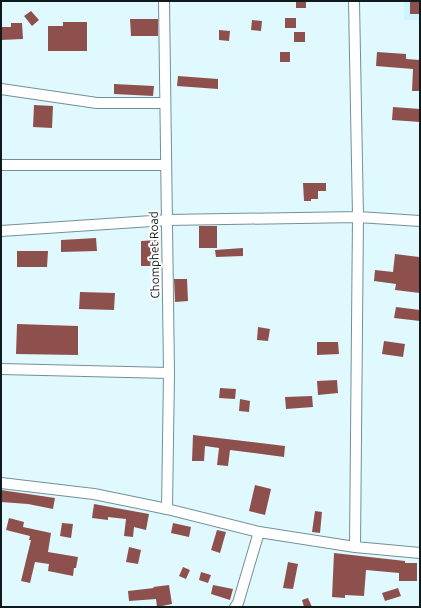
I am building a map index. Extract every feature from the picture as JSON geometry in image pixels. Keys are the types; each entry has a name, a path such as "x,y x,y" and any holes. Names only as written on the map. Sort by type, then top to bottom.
{"street":[{"name":"Chomphet Road","path":"164,1 164,103 169,373 167,509"},
{"path":"354,1 358,217 355,547"},
{"path":"1,89 97,103 164,103"},
{"path":"1,165 166,165"},
{"path":"1,231 167,220 358,217 420,221"},
{"path":"1,369 169,373"},
{"path":"1,483 94,494 167,509 259,532 355,547 420,553"},
{"path":"235,607 238,603 259,532"}],"shaded area":[{"path":"401,1 420,1 420,20 404,20 404,2"}],"building":[{"path":"296,1 306,1 306,8 296,8"},
{"path":"410,1 420,1 420,14 410,14"},
{"path":"31,11 39,20 32,26 24,16"},
{"path":"285,18 296,18 296,28 285,28"},
{"path":"130,19 158,19 158,36 131,36"},
{"path":"252,20 262,21 261,31 251,30"},
{"path":"63,22 87,22 87,51 48,51 48,26 63,26"},
{"path":"11,23 22,23 23,39 1,40 1,27 11,27"},
{"path":"219,30 230,31 229,41 219,40"},
{"path":"294,32 305,32 305,42 294,42"},
{"path":"280,52 290,52 290,62 280,62"},
{"path":"377,52 406,54 406,59 420,60 420,91 412,91 413,69 376,66"},
{"path":"178,76 218,79 218,89 177,86"},
{"path":"114,84 154,86 153,96 114,94"},
{"path":"34,105 53,106 52,128 33,127"},
{"path":"393,107 420,109 420,122 392,120"},
{"path":"303,183 326,183 326,191 318,191 318,199 304,201"},
{"path":"199,226 217,226 217,248 199,248"},
{"path":"96,238 97,251 61,252 61,240"},
{"path":"158,240 158,266 141,266 141,241"},
{"path":"243,248 243,256 216,257 215,250"},
{"path":"17,251 48,251 47,267 17,267"},
{"path":"395,254 419,257 420,293 395,290 396,284 374,281 375,270 393,272"},
{"path":"174,279 187,279 188,301 175,302"},
{"path":"80,292 115,293 114,310 79,309"},
{"path":"396,307 420,310 420,321 394,318"},
{"path":"17,324 78,326 78,355 16,354"},
{"path":"258,327 270,329 268,341 257,340"},
{"path":"384,341 405,344 403,357 382,354"},
{"path":"317,342 338,342 339,354 317,355"},
{"path":"337,380 338,393 318,395 317,381"},
{"path":"220,388 236,389 235,399 219,398"},
{"path":"312,396 313,407 286,409 285,397"},
{"path":"240,399 250,401 249,412 239,411"},
{"path":"193,435 285,446 284,457 230,450 228,466 217,465 219,448 205,446 204,461 192,461"},
{"path":"255,485 271,489 265,515 249,511"},
{"path":"1,490 55,498 53,509 28,504 1,502"},
{"path":"94,504 149,514 146,530 134,527 133,537 124,536 126,519 108,517 108,520 92,518"},
{"path":"315,511 322,512 320,533 312,532"},
{"path":"9,518 24,522 23,527 51,533 48,552 78,557 73,576 48,571 49,564 35,562 30,583 21,581 31,540 29,540 30,536 6,530"},
{"path":"62,523 73,524 71,538 60,536"},
{"path":"173,523 191,527 189,537 171,533"},
{"path":"217,530 226,532 220,553 211,550"},
{"path":"129,547 141,550 138,564 126,562"},
{"path":"334,553 405,561 405,563 417,563 417,581 399,581 399,573 366,570 364,596 345,595 345,598 332,597"},
{"path":"288,562 298,564 293,589 283,588"},
{"path":"183,567 190,570 186,579 179,576"},
{"path":"201,572 211,575 208,583 199,580"},
{"path":"169,585 172,604 157,607 156,599 129,601 128,591"},
{"path":"213,585 233,589 230,600 211,594"},
{"path":"398,588 401,596 385,601 382,593"},
{"path":"308,598 312,607 304,607 302,600"}]}
